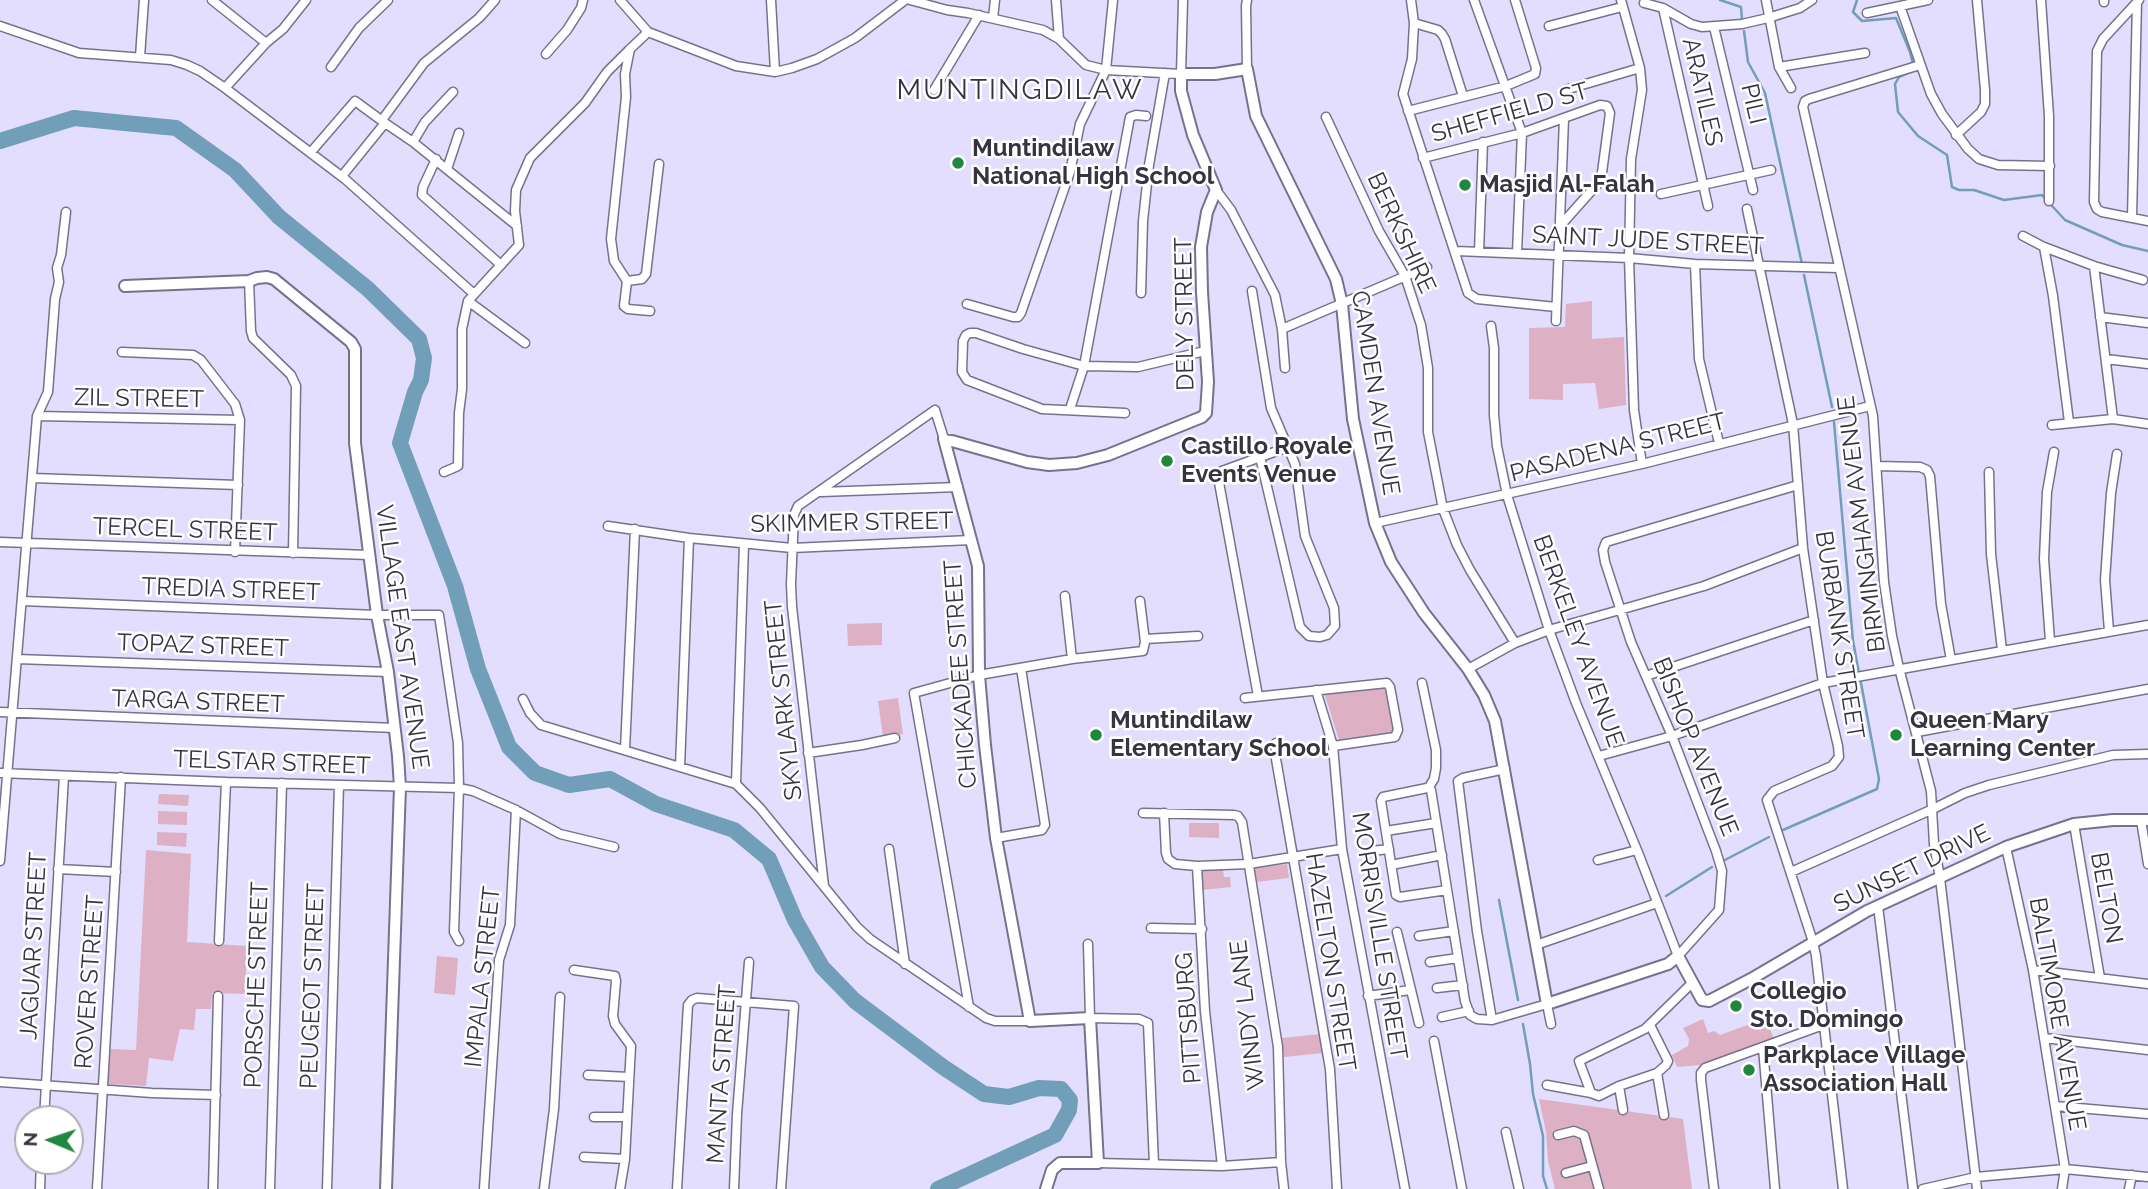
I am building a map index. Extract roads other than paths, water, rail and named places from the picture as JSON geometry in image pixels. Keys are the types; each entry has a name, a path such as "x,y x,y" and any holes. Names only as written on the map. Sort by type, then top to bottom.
{"street":[{"path":"140,57 144,0"},
{"path":"212,0 266,43"},
{"path":"225,88 266,43 283,29 306,0"},
{"path":"331,67 359,28 388,0"},
{"path":"342,176 424,63 479,18 495,0"},
{"path":"546,54 566,30 581,8 583,0"},
{"path":"620,0 648,32 736,66 775,72 827,54 855,38 907,0 1043,30 1059,38 1086,65 1107,71 1214,74 1247,69"},
{"path":"771,0 775,72"},
{"path":"993,18 995,0"},
{"path":"1056,0 1059,38"},
{"path":"967,304 1013,317 1018,317 1021,313 1070,172 1080,124 1107,71 1113,0"},
{"path":"1183,0 1181,91 1193,135 1216,190 1231,210 1275,295 1282,329 1285,368"},
{"name":"CAMDEN AVENUE","path":"1247,0 1247,69 1256,116 1336,279 1342,304 1353,419 1375,523 1391,562 1424,612 1468,669 1491,708 1505,769 1552,1024"},
{"path":"1411,0 1414,23 1412,59 1403,93 1468,293 1476,299 1556,307"},
{"path":"1474,0 1522,132 1517,253"},
{"path":"1408,111 1506,86 1535,74 1536,68 1515,0"},
{"path":"1766,0 1779,67 1791,88"},
{"path":"1644,3 1663,8 1691,24 1714,27 1768,18 1800,8 1812,0"},
{"path":"1867,13 1928,0"},
{"path":"1956,135 1981,112 1985,104 1977,0"},
{"path":"2041,0 2049,116 2049,201"},
{"path":"2138,1 2103,39 2097,51 2094,202 2102,212 2148,221"},
{"path":"2132,218 2138,1"},
{"path":"1549,26 1621,3 1640,68 1642,90 1631,159 1629,257 1634,410 1642,464"},
{"path":"1900,6 1931,94 1956,135 1979,159 1998,165 2050,166"},
{"name":"ARATILES","path":"1663,8 1708,206"},
{"path":"934,90 979,15"},
{"path":"1414,23 1438,30 1442,34 1463,96"},
{"path":"0,26 79,53 171,60 187,65 225,88 342,176 471,297 525,343"},
{"name":"PILI","path":"1714,27 1753,190"},
{"path":"444,472 458,466 462,329 471,297 519,245 515,212 516,190 530,158 585,103 607,72 648,32"},
{"path":"630,48 625,74 626,96 611,239 614,261 627,281 623,302 625,308 650,311"},
{"path":"1779,67 1865,53"},
{"name":"BIRMINGHAM AVENUE","path":"1920,65 1809,99 1803,107 1870,406 1877,466 1884,582 1899,668 1931,791 1934,844 1977,1189"},
{"path":"1566,90 1640,68"},
{"path":"1141,293 1143,220 1149,165 1165,73"},
{"path":"413,142 425,122 453,92"},
{"path":"311,152 355,101 436,159 517,226"},
{"name":"SHEFFIELD ST","path":"1423,158 1522,132 1600,105 1607,107 1610,113 1601,180 1560,226"},
{"path":"1070,409 1084,366 1130,117 1146,116"},
{"name":"BERKSHIRE","path":"1326,117 1380,231 1405,276 1421,325 1428,368 1428,432 1443,509 1470,570 1515,643"},
{"path":"1556,321 1564,119"},
{"path":"447,169 459,133"},
{"path":"1479,252 1483,142"},
{"path":"436,159 422,195 501,265"},
{"path":"627,281 639,280 646,274 659,163"},
{"path":"1661,194 1771,170"},
{"name":"DELY STREET","path":"948,440 1049,465 1077,463 1108,455 1204,415 1208,407 1208,382 1201,247 1207,212 1216,190"},
{"name":"BURBANK STREET","path":"1747,209 1793,424 1804,548 1823,683 1839,757 1827,768 1774,791 1768,800 1813,942 1843,1189"},
{"path":"0,861 3,773 17,659 37,416 48,392 55,299 59,282 57,268 66,212"},
{"path":"2023,236 2094,266 2143,280"},
{"path":"2044,247 2069,422"},
{"name":"SAINT JUDE STREET","path":"1456,251 1629,257 1695,264 1838,268"},
{"path":"1695,264 1699,359 1719,443"},
{"path":"2094,266 2113,419"},
{"path":"1282,329 1427,267"},
{"name":"VILLAGE EAST AVENUE","path":"125,286 249,281 267,277 274,279 351,342 355,349 355,443 377,615 388,672 400,787 386,1189"},
{"path":"249,281 251,331 254,338 291,375 296,386 293,553"},
{"path":"1252,291 1271,408 1288,447 1298,482 1305,536 1334,608 1335,626 1327,635 1309,636 1300,627 1260,457"},
{"path":"2100,317 2148,323"},
{"name":"BERKELEY AVENUE","path":"1491,327 1494,348 1494,415 1507,495 1549,630 1678,956"},
{"path":"1125,413 1042,409 967,380 962,372 965,335 976,333 1084,366 1138,367 1205,351"},
{"path":"122,352 187,353 198,357 235,404 240,420 235,552"},
{"path":"2106,359 2148,364"},
{"name":"PASADENA STREET","path":"1375,523 1642,464 1870,406"},
{"name":"CHICKADEE STREET","path":"820,492 935,410 948,440 978,566 979,675 996,838 1030,1021"},
{"name":"ZIL STREET","path":"37,416 240,420"},
{"path":"2052,425 2113,419 2148,424"},
{"path":"1258,696 1218,485 1219,473 1288,447"},
{"path":"2050,641 2044,559 2047,492 2054,453"},
{"path":"2109,631 2105,580 2110,493 2117,454"},
{"path":"1877,466 1920,467 1927,470 1930,476 1941,604 1951,660"},
{"path":"1989,472 1991,554 2002,650"},
{"path":"32,478 238,485"},
{"name":"BISHOP AVENUE","path":"1678,956 1719,910 1722,871 1672,736 1620,609 1605,562 1606,542 1798,485"},
{"path":"820,492 958,487"},
{"name":"SKYLARK STREET","path":"820,492 796,510 792,548 792,607 824,886"},
{"name":"SKIMMER STREET","path":"608,526 689,538 792,548 971,540"},
{"path":"625,750 635,529"},
{"path":"680,767 689,538"},
{"name":"TERCEL STREET","path":"0,542 369,555"},
{"path":"736,784 744,544"},
{"path":"1468,669 1515,643 1549,630 1704,586 1804,548"},
{"path":"1065,596 1072,659"},
{"name":"TREDIA STREET","path":"22,601 439,615 458,743 459,788"},
{"path":"970,1007 914,694 979,675 1072,659 1140,652 1144,649 1145,639 1140,601"},
{"path":"1646,676 1814,620"},
{"path":"1599,756 1672,736 1823,683 2148,625"},
{"path":"1145,639 1198,636"},
{"name":"TOPAZ STREET","path":"17,659 388,672"},
{"path":"996,838 1042,831 1045,825 1021,668"},
{"path":"1245,698 1385,682 1390,687 1398,730 1395,737 1333,746"},
{"path":"1422,683 1436,750 1434,779 1429,788 1382,798 1397,896 1447,890"},
{"name":"MORRISVILLE STREET","path":"1316,690 1333,746 1342,849 1405,1189"},
{"path":"1917,732 2148,690"},
{"path":"523,699 530,713 541,725 736,784 760,808 857,927 905,964 986,1018 996,1021 1139,1018 1147,1023 1154,1164"},
{"name":"TARGA STREET","path":"0,712 395,729"},
{"path":"808,752 895,738"},
{"name":"HAZELTON STREET","path":"1276,743 1276,759 1330,1069 1337,1189"},
{"path":"1791,872 1965,793 1989,785 2113,755 2148,754"},
{"path":"1492,1020 1477,931 1458,781 1505,769"},
{"name":"TELSTAR STREET","path":"3,773 459,788 473,791 516,810 560,834 614,848"},
{"name":"JAGUAR STREET","path":"45,1105 64,776"},
{"name":"ROVER STREET","path":"97,1189 121,777"},
{"path":"219,941 226,782"},
{"name":"PORSCHE STREET","path":"270,1189 282,783"},
{"name":"PEUGEOT STREET","path":"327,1189 339,785"},
{"path":"459,788 454,932 459,941"},
{"path":"1429,788 1470,1015 1477,1019 1492,1020 1668,964 1678,956 1692,983 1650,1025 1579,1060 1591,1093"},
{"name":"IMPALA STREET","path":"484,1189 499,960 510,925 516,810"},
{"path":"1143,813 1164,813 1168,859 1175,864 1249,864 1342,849"},
{"name":"WINDY LANE","path":"1164,813 1238,816 1242,822 1278,1047 1284,1189"},
{"path":"2145,820 2148,864"},
{"name":"SUNSET DRIVE","path":"1692,983 1702,1000 1709,1001 1878,906 2006,847 2074,824 2145,820"},
{"path":"1386,831 1436,823"},
{"name":"BELTON","path":"2074,824 2100,978"},
{"name":"BALTIMORE AVENUE","path":"2006,847 2033,970 2065,1169 2062,1189"},
{"path":"889,849 905,964"},
{"path":"1371,851 1389,849"},
{"path":"1598,860 1637,850"},
{"path":"1391,865 1442,855"},
{"name":"PITTSBURG","path":"1198,866 1205,1011 1222,1166"},
{"path":"58,869 117,872"},
{"path":"1536,945 1657,903"},
{"path":"1878,906 1913,1189"},
{"path":"1152,928 1202,929"},
{"path":"1419,936 1454,931"},
{"path":"1396,932 1419,1023"},
{"path":"1088,944 1098,1163"},
{"path":"1430,962 1458,958"},
{"name":"MANTA STREET","path":"734,1189 749,962"},
{"path":"574,970 615,976 613,1016 615,1024 631,1046 625,1159 620,1189"},
{"path":"2033,970 2148,984"},
{"path":"1437,988 1463,985"},
{"path":"1368,996 1410,990"},
{"path":"213,1189 218,996"},
{"path":"544,1189 554,1110 559,998"},
{"path":"677,1189 684,1004 697,998 794,1006 781,1189"},
{"path":"1442,1017 1469,1011"},
{"path":"1547,1085 1599,1096 1657,1073 1668,1061 1650,1025"},
{"path":"1714,1189 1701,1080 1705,1068 1823,1025"},
{"path":"2044,1038 2148,1050"},
{"path":"1434,1041 1462,1189"},
{"path":"1763,1048 1775,1189"},
{"path":"1657,1073 1664,1115"},
{"path":"588,1074 629,1077"},
{"path":"0,1082 171,1095 216,1095"},
{"path":"1619,1086 1623,1110"},
{"path":"2055,1106 2148,1114"},
{"path":"594,1117 627,1117"},
{"path":"1558,1135 1574,1131 1584,1135 1599,1189"},
{"path":"1506,1132 1519,1188"},
{"path":"584,1157 625,1159"},
{"path":"1046,1189 1048,1177 1060,1163 1222,1166 1281,1162"},
{"path":"1566,1172 1592,1166"},
{"path":"1923,1189 1976,1177 2065,1169 2148,1177"},
{"path":"2129,1189 2132,1175"}],"waterway":[{"path":"1720,0 1741,7 1742,19"},
{"path":"1857,0 1853,12 1862,21 1896,18 1913,64"},
{"path":"1744,31 1748,62 1765,93 1802,264"},
{"path":"1914,70 1899,77 1895,84 1898,112 1918,136 1947,155 1952,187 1974,190 2004,200 2042,195 2065,220 2122,245 2148,251"},
{"path":"0,141 74,118 176,128 235,170 279,217 368,289 419,339 424,358 421,380 400,443 455,586 478,669 509,747 535,773 569,785 610,779 656,804 734,830 769,859 795,920 822,967 855,1001 984,1094 1009,1097 1039,1088 1061,1089 1070,1100 1069,1110 1055,1135 938,1189"},
{"path":"1804,275 1832,407"},
{"path":"1834,422 1853,641 1859,673"},
{"path":"1783,830 1877,789 1879,779 1861,683"},
{"path":"1723,861 1769,837"},
{"path":"1666,896 1712,867"},
{"path":"1499,900 1518,1000"},
{"path":"1523,1024 1533,1094 1543,1136 1543,1176 1547,1189"}],"place":[{"name":"Muntindilaw National High School","path":"958,163"},
{"name":"Masjid Al-Falah","path":"1465,185"},
{"name":"Castillo Royale Events Venue","path":"1167,461"},
{"name":"Muntindilaw Elementary School","path":"1096,735"},
{"name":"Queen Mary Learning Center","path":"1896,735"},
{"name":"Collegio Sto. Domingo","path":"1736,1006"},
{"name":"Parkplace Village Association Hall","path":"1749,1070"}],"district":[{"name":"MUNTINGDILAW","path":"1020,91"}]}
